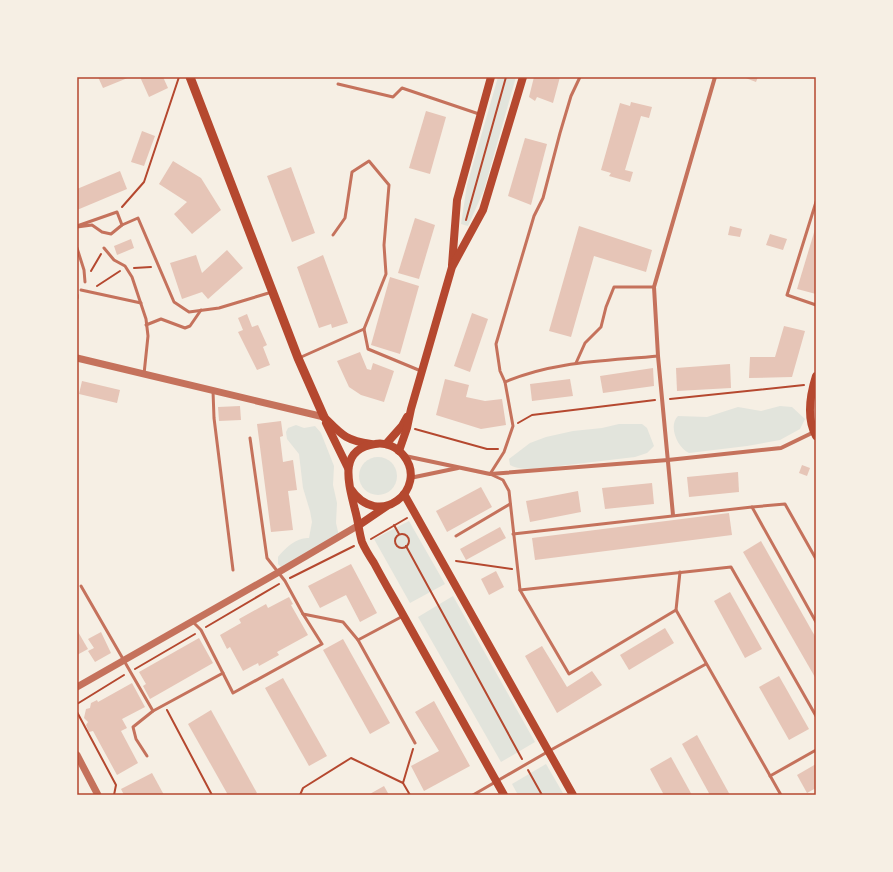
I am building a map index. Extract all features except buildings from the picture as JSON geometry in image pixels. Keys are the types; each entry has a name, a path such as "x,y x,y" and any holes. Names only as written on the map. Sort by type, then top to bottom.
{"main road":[{"path":"190,77 298,358 348,468 348,481 363,543 504,795"},
{"path":"402,454 411,409 452,268 457,200 491,77"},
{"path":"452,268 483,210 524,77"},
{"path":"815,380 810,406 815,434"},
{"path":"386,444 402,426 411,409"},
{"path":"324,417 343,436 350,440 371,444 386,444 402,454 409,466 410,478 404,494 359,525"},
{"path":"348,468 356,454 371,444"},
{"path":"350,488 356,497 369,505 381,507 389,505"},
{"path":"404,494 573,795"}],"street":[{"path":"673,515 658,356 654,287 715,77"},
{"path":"77,358 324,417"},
{"path":"402,454 490,474 668,460 781,448 815,434"},
{"path":"410,478 460,467"},
{"path":"77,687 193,622 359,525"},
{"path":"77,755 98,795"}],"lane":[{"path":"580,77 571,96 543,198 534,216 496,344 500,371 505,382 513,426 504,452 490,474 503,480 509,491 520,590 569,674 676,610"},
{"path":"338,84 393,97 402,88 481,115"},
{"path":"333,235 345,218 352,172 369,161 389,185 384,245 386,274 364,329 368,349 423,372"},
{"path":"816,202 787,295 816,305"},
{"path":"77,226 117,212 122,225"},
{"path":"77,226 92,225 102,232 111,234 122,225 138,218 174,302 189,312 219,308 272,292"},
{"path":"77,248 84,270 85,282"},
{"path":"104,248 114,260 125,266 132,277 148,336 144,374"},
{"path":"576,363 585,343 601,327 606,306 614,288 654,287"},
{"path":"81,290 140,303"},
{"path":"146,325 161,319 185,328 190,326 201,310"},
{"path":"298,358 364,329"},
{"path":"505,382 523,374 576,363 658,356"},
{"path":"212,390 214,418 233,570"},
{"path":"193,622 201,630 233,692 322,644 286,581 267,558 250,438"},
{"path":"456,536 510,504"},
{"path":"513,534 673,515 785,504 816,559"},
{"path":"752,507 816,622"},
{"path":"520,590 731,567 816,716"},
{"path":"680,572 676,610 781,795"},
{"path":"81,586 123,662 131,671 153,712"},
{"path":"304,614 343,622 358,640 415,743"},
{"path":"358,640 403,616"},
{"path":"473,795 548,751 706,664"},
{"path":"147,756 136,739 133,727 164,704 223,673"},
{"path":"770,776 816,750"}],"path":[{"path":"117,212 144,182 179,77"},
{"path":"466,221 506,77"},
{"path":"85,282 104,248"},
{"path":"513,426 532,415 815,380"},
{"path":"407,428 487,449 499,449 502,443"},
{"path":"77,704 286,581 354,546 363,543 416,514"},
{"path":"394,525 399,534"},
{"path":"399,534 408,536 409,543 402,548 396,544 396,538 399,534"},
{"path":"406,546 542,795"},
{"path":"456,561 517,570"},
{"path":"164,704 212,795"},
{"path":"77,712 116,785 114,795"},
{"path":"403,783 415,743"},
{"path":"300,795 303,788 351,758 403,783 410,795"}],"shaded area":[{"path":"498,77 516,77 484,190 468,226 461,224 467,185"},
{"path":"780,406 792,407 805,419 800,429 780,440 747,446 689,453 681,446 675,436 674,425 678,416 707,417 738,407 761,411"},
{"path":"619,424 642,424 647,428 654,446 647,453 635,457 541,469 527,469 510,465 509,459 530,443 546,437 573,431 602,428"},
{"path":"296,425 304,428 315,426 321,433 334,466 333,485 337,503 336,523 339,536 307,560 281,567 278,564 278,557 284,550 296,541 309,538 312,522 303,488 299,454 287,439 286,432 288,428"},
{"path":"374,457 382,457 392,462 396,469 396,483 392,490 382,495 374,495 364,490 362,487 359,480 359,472 364,462 367,460"},
{"path":"409,521 445,584 410,603 374,539"},
{"path":"453,596 535,742 501,762 418,617"},
{"path":"546,764 564,795 518,795 512,784"}]}
